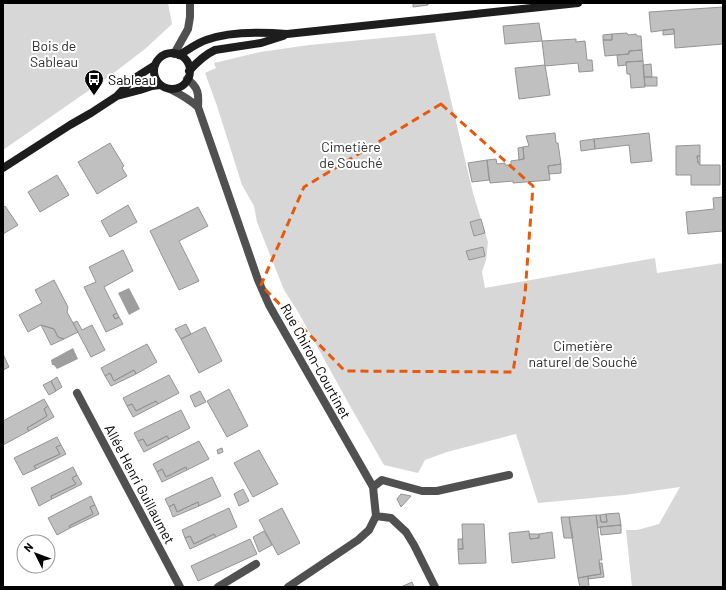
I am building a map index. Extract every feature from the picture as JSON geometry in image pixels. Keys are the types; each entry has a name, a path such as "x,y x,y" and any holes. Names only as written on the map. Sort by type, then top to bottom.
{"street":[{"path":"176,55 188,29 190,3"},
{"path":"176,55 205,40 224,35 262,32 287,34 578,3"},
{"path":"155,64 154,76 160,85 164,88 175,89 184,83 188,75 208,53 215,50 261,43 287,34"},
{"path":"3,168 117,96 133,79 155,64 162,56 168,54 176,55 186,62 188,75"},
{"name":"Rue Chiron-Courtinet","path":"188,75 197,91 199,97 198,107 258,280 270,305 373,487 376,516"},
{"path":"117,96 160,85"},
{"path":"170,89 189,99 198,107"},
{"name":"Allée Henri Guillaumet","path":"77,393 180,587"},
{"path":"373,487 382,480 422,491 437,491 509,475"},
{"path":"288,587 358,540 368,530 376,516 391,518 406,532 435,587"},
{"path":"218,587 256,564"}],"highlighted area":[{"path":"441,104 533,186 525,294 513,372 345,371 261,285 304,187"}],"green space":[{"name":"Bois de Sableau","path":"3,3 168,3 172,24 145,49 111,75 3,150"},
{"path":"435,33 473,193 488,242 486,260 482,272 485,288 655,258 657,273 723,263 723,587 632,587 626,530 637,530 659,524 680,487 624,495 538,503 516,434 447,452 425,460 418,473 384,465 297,310 284,290 257,222 254,206 242,185 205,73 216,68 214,63 260,52 309,45"}],"shaded area":[{"path":"129,288 140,309 129,315 118,293"},
{"path":"73,348 78,359 57,369 54,365 52,365 51,360"}],"building":[{"path":"413,3 428,3 428,5 413,7"},
{"path":"723,7 723,44 675,48 674,29 651,32 649,12"},
{"path":"539,23 542,41 505,44 503,26"},
{"path":"674,29 674,34 663,35 663,30"},
{"path":"627,33 628,35 636,34 637,36 641,36 642,50 629,51 629,54 605,56 603,40 612,40 612,34"},
{"path":"612,34 612,40 603,40 603,35"},
{"path":"576,39 576,42 585,41 587,60 592,60 593,71 579,72 578,63 545,66 542,41"},
{"path":"642,50 643,61 626,62 626,65 618,66 617,55 629,54 629,51"},
{"path":"643,61 645,87 631,88 630,74 627,74 626,62"},
{"path":"651,64 652,77 644,77 643,65"},
{"path":"545,65 550,95 519,99 515,68"},
{"path":"644,77 657,77 657,86 645,86"},
{"path":"555,133 561,164 548,166 550,180 490,183 487,160 496,159 497,164 505,163 505,165 511,165 511,161 524,159 523,147 529,146 526,136"},
{"path":"649,133 652,161 631,163 629,145 595,149 594,139"},
{"path":"594,139 595,149 581,151 580,141"},
{"path":"110,143 124,166 122,168 127,176 97,194 78,162"},
{"path":"700,145 700,156 697,156 698,163 700,165 720,165 720,185 691,185 691,175 676,175 676,146"},
{"path":"523,147 524,159 519,160 518,148"},
{"path":"697,156 700,156 700,165 698,163"},
{"path":"487,160 489,180 472,182 468,163"},
{"path":"561,164 561,173 549,174 548,166"},
{"path":"57,175 69,195 40,212 28,192"},
{"path":"723,197 723,231 688,234 686,212 714,209 713,198"},
{"path":"128,205 137,222 110,237 101,221"},
{"path":"5,206 18,225 3,234 3,207"},
{"path":"198,207 208,226 179,241 199,281 179,290 150,231"},
{"path":"481,219 485,233 474,236 470,222"},
{"path":"483,247 485,256 469,260 466,251"},
{"path":"123,250 133,271 104,287 117,313 113,315 115,319 119,317 123,324 106,332 84,287 96,282 89,267"},
{"path":"54,280 68,307 67,312 78,332 64,339 58,337 54,329 41,325 28,332 19,315 42,303 35,290"},
{"path":"117,313 119,317 115,319 113,315"},
{"path":"77,321 82,330 92,325 105,350 91,357 73,323"},
{"path":"186,324 191,334 181,339 175,329"},
{"path":"41,325 54,329 58,337 64,339 51,345"},
{"path":"205,327 222,361 199,373 181,339"},
{"path":"147,344 157,362 136,374 134,370 114,381 110,373 105,376 101,368"},
{"path":"3,354 9,367 3,370"},
{"path":"134,370 136,374 111,386 105,376 110,373 114,381"},
{"path":"169,375 179,393 158,404 156,401 136,411 132,404 127,406 123,398"},
{"path":"57,377 62,387 56,391 51,381"},
{"path":"51,381 56,391 49,395 43,385"},
{"path":"229,389 248,426 227,437 207,401"},
{"path":"200,391 206,402 195,407 190,396"},
{"path":"44,399 48,406 44,409 47,416 27,428 29,431 3,445 3,421"},
{"path":"156,401 158,404 133,417 127,406 132,404 136,411"},
{"path":"48,406 54,417 29,431 27,428 47,416 44,409"},
{"path":"181,410 190,428 169,439 167,436 147,446 143,439 138,441 134,433"},
{"path":"167,436 169,439 144,452 138,441 143,439 147,446"},
{"path":"57,437 61,445 56,447 60,454 34,466 36,469 23,475 14,458"},
{"path":"199,441 209,459 187,470 186,467 166,477 162,469 157,472 153,464"},
{"path":"61,445 66,454 36,469 34,466 60,454 56,447"},
{"path":"222,448 223,452 218,454 217,450"},
{"path":"259,450 278,484 253,497 234,463"},
{"path":"73,467 77,475 72,478 76,484 51,496 52,499 39,506 31,488"},
{"path":"186,467 187,470 162,482 157,472 162,469 166,477"},
{"path":"77,475 82,484 52,499 51,496 76,484 72,478"},
{"path":"212,477 221,496 199,506 198,502 177,512 174,504 169,507 165,499"},
{"path":"243,489 249,501 239,506 234,494"},
{"path":"401,494 411,496 401,507 397,499"},
{"path":"91,496 95,505 90,507 93,514 69,526 70,528 57,535 48,518"},
{"path":"198,502 199,506 173,517 169,507 174,504 177,512"},
{"path":"95,505 99,514 70,528 69,526 93,514 90,507"},
{"path":"229,508 237,527 216,537 214,534 194,544 190,536 185,538 182,530"},
{"path":"282,508 300,543 278,555 259,520"},
{"path":"619,513 621,525 598,528 596,515 600,515 601,522 607,522 606,514"},
{"path":"606,514 607,522 601,522 600,515"},
{"path":"596,515 602,560 599,560 601,574 578,578 569,517"},
{"path":"561,517 569,517 573,538 564,538"},
{"path":"462,524 484,524 486,563 459,564 458,549 463,549"},
{"path":"621,525 621,533 601,535 600,527"},
{"path":"264,531 272,545 259,552 253,537"},
{"path":"529,531 530,539 539,538 539,534 552,532 555,558 512,563 509,533"},
{"path":"214,534 216,537 190,549 185,538 190,536 194,544"},
{"path":"529,534 539,534 539,538 530,539"},
{"path":"250,539 257,554 198,581 191,566"},
{"path":"458,539 462,539 463,549 458,549"},
{"path":"599,563 602,563 604,577 588,579 588,576 601,574"},
{"path":"588,576 589,587 580,587 578,578"},
{"path":"412,582 414,587 401,587"}],"place":[{"name":"Sableau","path":"94,96"}],"park label":[{"name":"Cimetière de Souché","path":"351,154"},
{"name":"Cimetière naturel de Souché","path":"583,354"}]}
